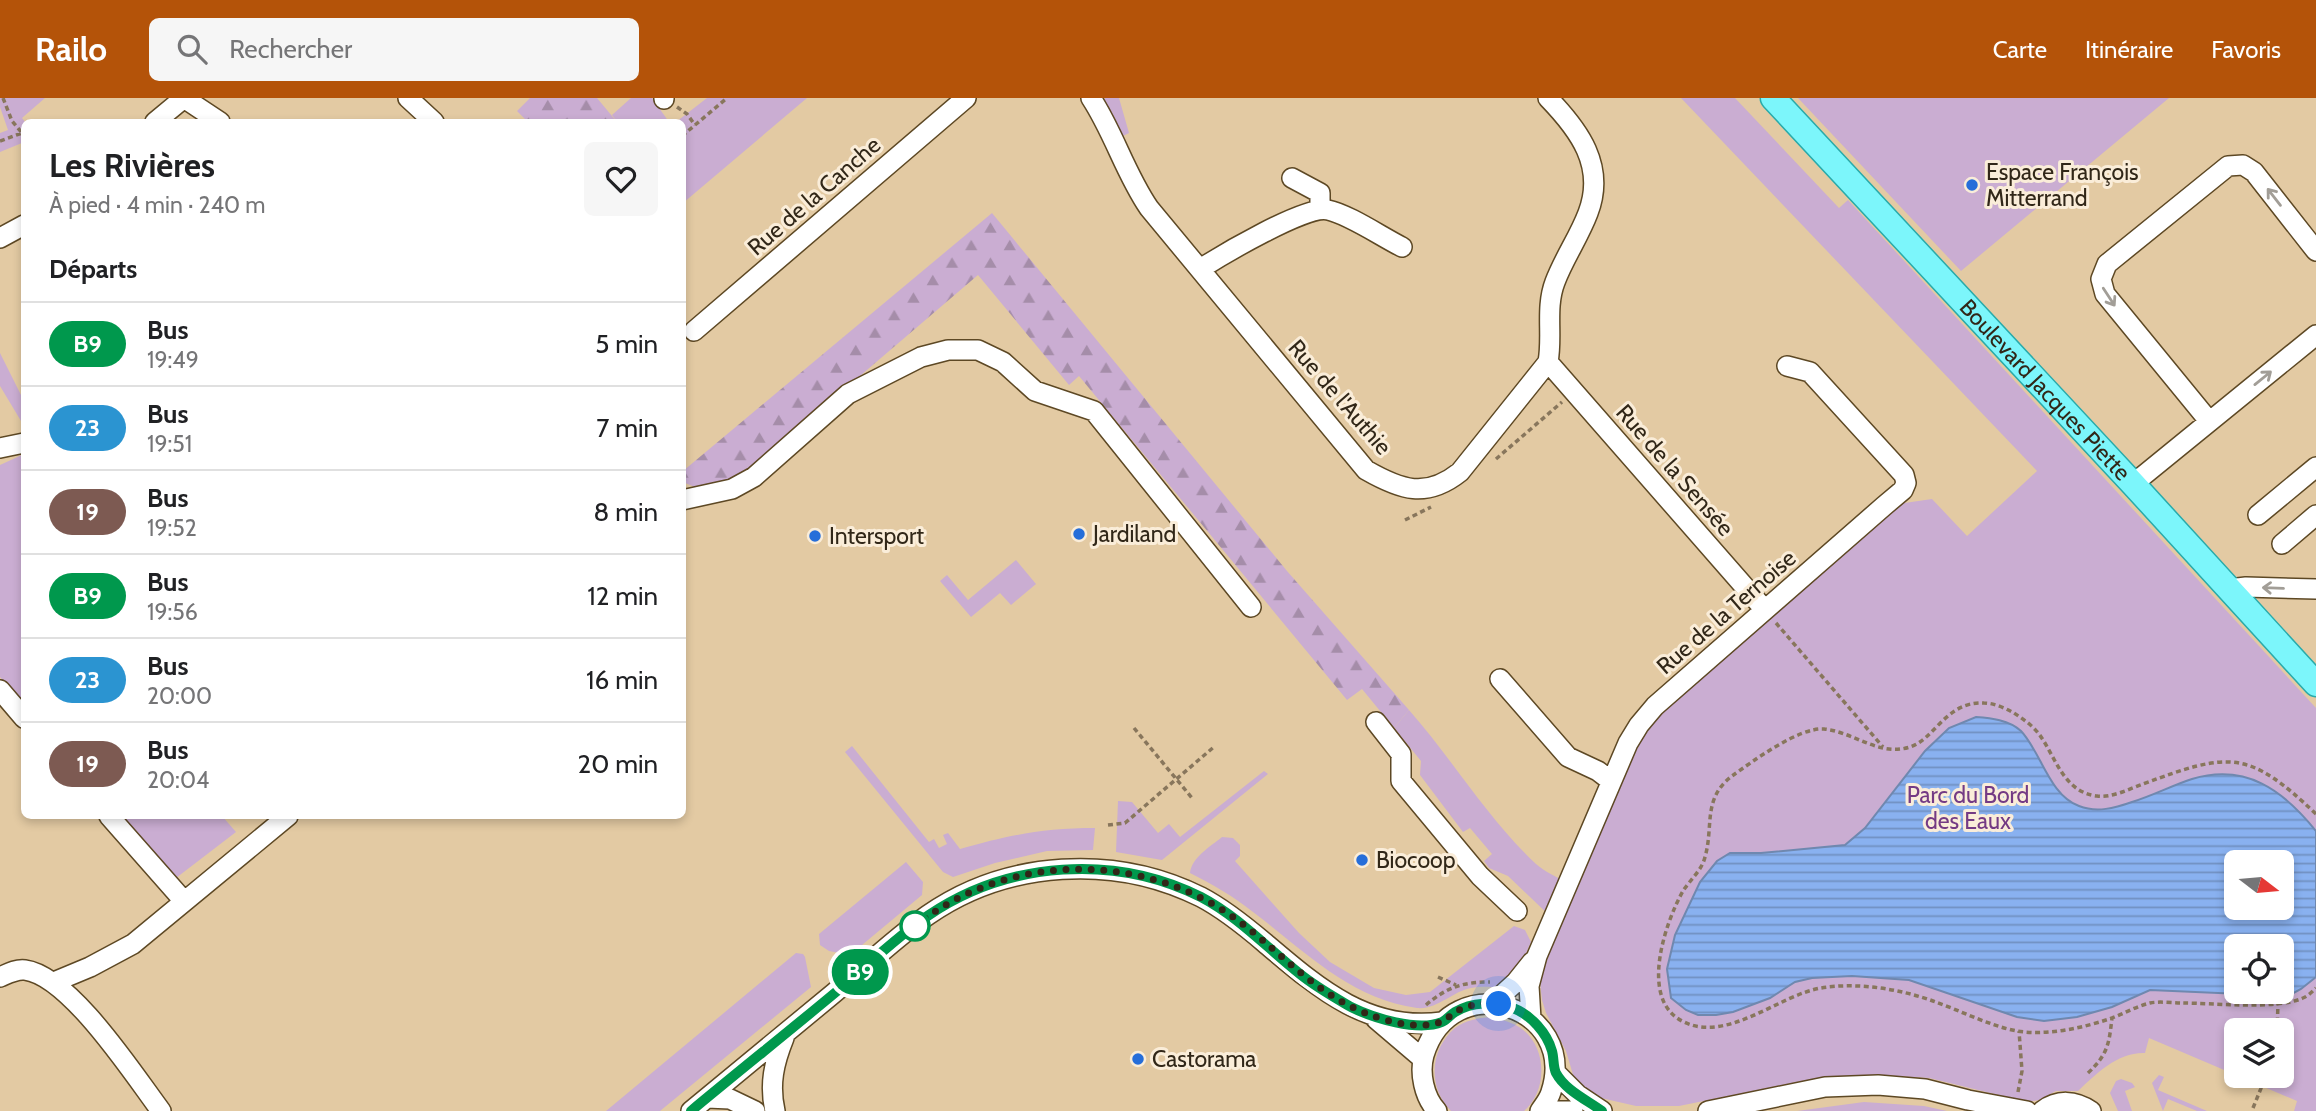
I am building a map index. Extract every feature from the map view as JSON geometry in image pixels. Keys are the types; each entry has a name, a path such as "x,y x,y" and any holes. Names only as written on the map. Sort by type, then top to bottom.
{"main road":[{"name":"Boulevard Jacques Piette","path":"1773,98 2316,684"}],"street":[{"path":"408,98 431,119"},
{"name":"Rue de la Canche","path":"694,331 966,98"},
{"name":"Rue de l'Authie","path":"1091,98 1099,109 1138,192 1366,470 1404,488 1424,490 1446,483 1460,472 1548,362"},
{"path":"1548,98 1572,123 1584,144 1594,188 1588,212 1554,283 1549,304 1551,347 1548,362"},
{"path":"161,119 195,101 216,119"},
{"path":"2209,421 2105,294 2101,279 2106,264 2228,166 2243,165 2253,172 2316,251"},
{"path":"1292,178 1320,193 1320,209"},
{"path":"1200,269 1230,250 1320,209 1334,211 1402,247"},
{"path":"0,238 21,227"},
{"path":"2133,484 2316,335"},
{"path":"686,499 732,489 754,477 848,394 921,358 948,350 978,350 1003,362 1035,391 1094,411 1251,607"},
{"name":"Rue de la Sensée","path":"1548,362 1769,615"},
{"name":"Rue de la Ternoise","path":"1531,1019 1529,986 1537,956 1611,781 1639,724 1655,706 1769,615 1902,490 1906,483 1904,475 1810,372 1787,366"},
{"path":"0,449 21,444"},
{"path":"2258,515 2316,467"},
{"path":"2281,544 2316,515"},
{"path":"2229,589 2315,583"},
{"path":"1500,679 1568,757 1598,771 1611,781"},
{"path":"0,690 21,714"},
{"path":"1376,722 1401,754 1401,781 1480,876 1517,911"},
{"path":"112,819 183,900"},
{"path":"54,982 133,944 284,819"},
{"path":"691,1111 929,915 979,888 1008,878 1067,868 1102,869 1145,876 1199,896 1244,925 1301,975 1354,1008 1370,1015 1409,1024 1442,1022"},
{"name":"Rue de la Ternoise","path":"1493,1003 1516,982 1537,956"},
{"path":"5,968 26,970 54,982 85,1011 162,1111"},
{"path":"1437,1111 1426,1092 1422,1076 1423,1059 1430,1039 1442,1022 1454,1013 1469,1006 1493,1003 1514,1008 1531,1019 1544,1034 1552,1052 1555,1072 1551,1093 1541,1111"},
{"path":"1370,1015 1389,1028 1423,1059"},
{"path":"775,1111 771,1094 774,1063 785,1033"},
{"path":"1555,1072 1578,1095 1602,1111"},
{"path":"1708,1111 1825,1087 1848,1085 1900,1086 2020,1110"},
{"path":"707,1098 730,1099 755,1111"},
{"path":"1968,1100 1986,1111"},
{"path":"2042,1111 2056,1103 2066,1102 2078,1104 2091,1111"},
{"path":"1554,1111 1573,1111"}],"path":[{"path":"4,98 12,121 21,132"},
{"path":"686,133 727,98"},
{"path":"664,99 687,114 695,125"},
{"path":"0,141 21,135"},
{"path":"1769,615 1884,748"},
{"path":"2224,1004 2153,1003 2081,1028 2019,1031 1916,994 1844,986 1824,987 1806,992 1734,1023 1697,1027 1669,1013 1661,993 1658,964 1662,938 1683,891 1706,855 1709,813 1716,791 1728,779 1794,736 1810,730 1824,729 1884,748 1901,749 1916,746 1955,710 1985,703 2003,707 2031,725 2041,736 2069,783 2084,793 2103,797 2187,767 2237,761 2256,766 2284,784 2316,814"},
{"path":"1134,728 1192,797"},
{"path":"1108,825 1125,823 1215,746"},
{"path":"1438,976 1456,985"},
{"path":"2294,1001 2302,999 2316,988"},
{"path":"2277,1018 2278,1004"},
{"path":"2088,1073 2103,1059 2112,1018"},
{"path":"2019,1031 2022,1071 2020,1110"},
{"path":"2253,1108 2261,1088"}],"green space":[{"path":"0,98 45,98 21,119 21,143 0,152 0,133 8,130 0,107"},
{"path":"530,98 597,98 614,119 525,119 517,111"},
{"path":"631,98 652,98 667,119 615,119 612,115"},
{"path":"707,98 807,98 686,200 686,119 680,119"},
{"path":"1105,98 1119,98 1129,133 1119,138 1104,106"},
{"name":"Parc du Bord des Eaux","path":"1681,98 1735,98 1839,208 1848,200 2316,708 2316,1111 2294,1111 2297,1101 2266,1088 2294,1088 2294,1018 2224,1018 2224,1070 2149,1038 2145,1053 2117,1060 2078,1091 2056,1091 2039,1100 2027,1102 1929,1078 1880,1075 1802,1081 1679,1106 1636,1106 1601,1098 1588,1092 1574,1078 1566,1051 1542,1000 1537,956 1553,919 1508,876 1489,868 1484,861 1492,854 1470,828 1463,832 1420,775 1421,761 1394,728 1409,710 1518,846 1540,867 1568,883 1628,743 1884,506 1932,499 1967,536 2037,471"},
{"name":"Espace François Mitterrand","path":"1798,98 2169,98 1961,271"},
{"path":"992,213 1287,571 1409,710 1394,728 1362,689 1347,700 1079,376 1069,385 978,275 743,476 704,491 686,483 686,468"},
{"path":"0,353 21,395 21,421 0,386"},
{"path":"21,455 21,703 0,677 0,465"},
{"path":"1016,560 1036,584 1011,605 1000,593 971,617 940,581 947,575 968,600"},
{"path":"852,746 929,842 934,839 939,848 947,844 943,835 948,833 960,849 1027,833 1095,828 1093,850 1047,851 995,863 953,877 943,872 845,752"},
{"path":"1264,771 1268,774 1162,860 1116,852 1118,801 1132,802 1158,833 1169,824 1180,837"},
{"path":"115,819 225,819 236,832 176,878"},
{"path":"1222,837 1233,838 1240,845 1240,856 1235,861 1299,933 1330,962 1374,988 1406,995 1430,992 1514,926 1525,930 1531,942 1521,965 1498,987 1464,990 1424,1008 1393,1003 1349,984 1238,901 1190,873 1198,857"},
{"path":"906,862 923,882 922,895 850,955 829,951 820,945 819,934"},
{"path":"796,953 805,957 811,987 660,1111 606,1111"},
{"path":"1491,1017 1515,1025 1530,1037 1540,1058 1541,1081 1537,1092 1524,1111 1451,1111 1438,1091 1435,1080 1436,1058 1440,1047 1459,1025"},
{"path":"2159,1075 2164,1077 2158,1090 2207,1111 2197,1111 2168,1099 2163,1111 2152,1083"},
{"path":"2121,1079 2135,1087 2125,1091 2132,1111 2118,1111 2110,1093 2116,1081"},
{"path":"1864,1102 1924,1106 1947,1111 1797,1111"}],"water":[{"path":"1976,717 1988,718 2011,724 2021,731 2060,793 2086,808 2106,809 2119,806 2192,779 2211,775 2246,778 2277,792 2316,831 2316,977 2294,993 2294,934 2224,934 2224,993 2150,990 2112,1007 2077,1017 2044,1021 2017,1017 1909,980 1852,976 1812,978 1795,982 1770,998 1733,1012 1716,1015 1698,1015 1686,1010 1671,998 1667,969 1675,935 1700,882 1717,861 1730,853 1761,853 1845,845 1865,828 1925,751 1949,728"}],"bus line":[{"name":"B9","path":"691,1111 929,915 979,888 1008,878 1067,868 1102,869 1145,876 1199,896 1244,925 1301,975 1324,991 1370,1015 1422,1025 1442,1022 1469,1006 1484,1003 1514,1008 1531,1019 1544,1034 1552,1052 1555,1072 1565,1084 1602,1111"}],"place":[{"name":"Espace François Mitterrand","path":"1972,185"},
{"name":"Jardiland","path":"1079,534"},
{"name":"Intersport","path":"815,536"},
{"name":"Biocoop","path":"1362,860"},
{"name":"Castorama","path":"1138,1059"}],"route":[{"path":"915,926 929,915 979,888 1008,878 1067,868 1125,872 1166,883 1220,908 1244,925 1301,975 1324,991 1370,1015 1422,1025 1442,1022 1469,1006 1499,1004"}]}
